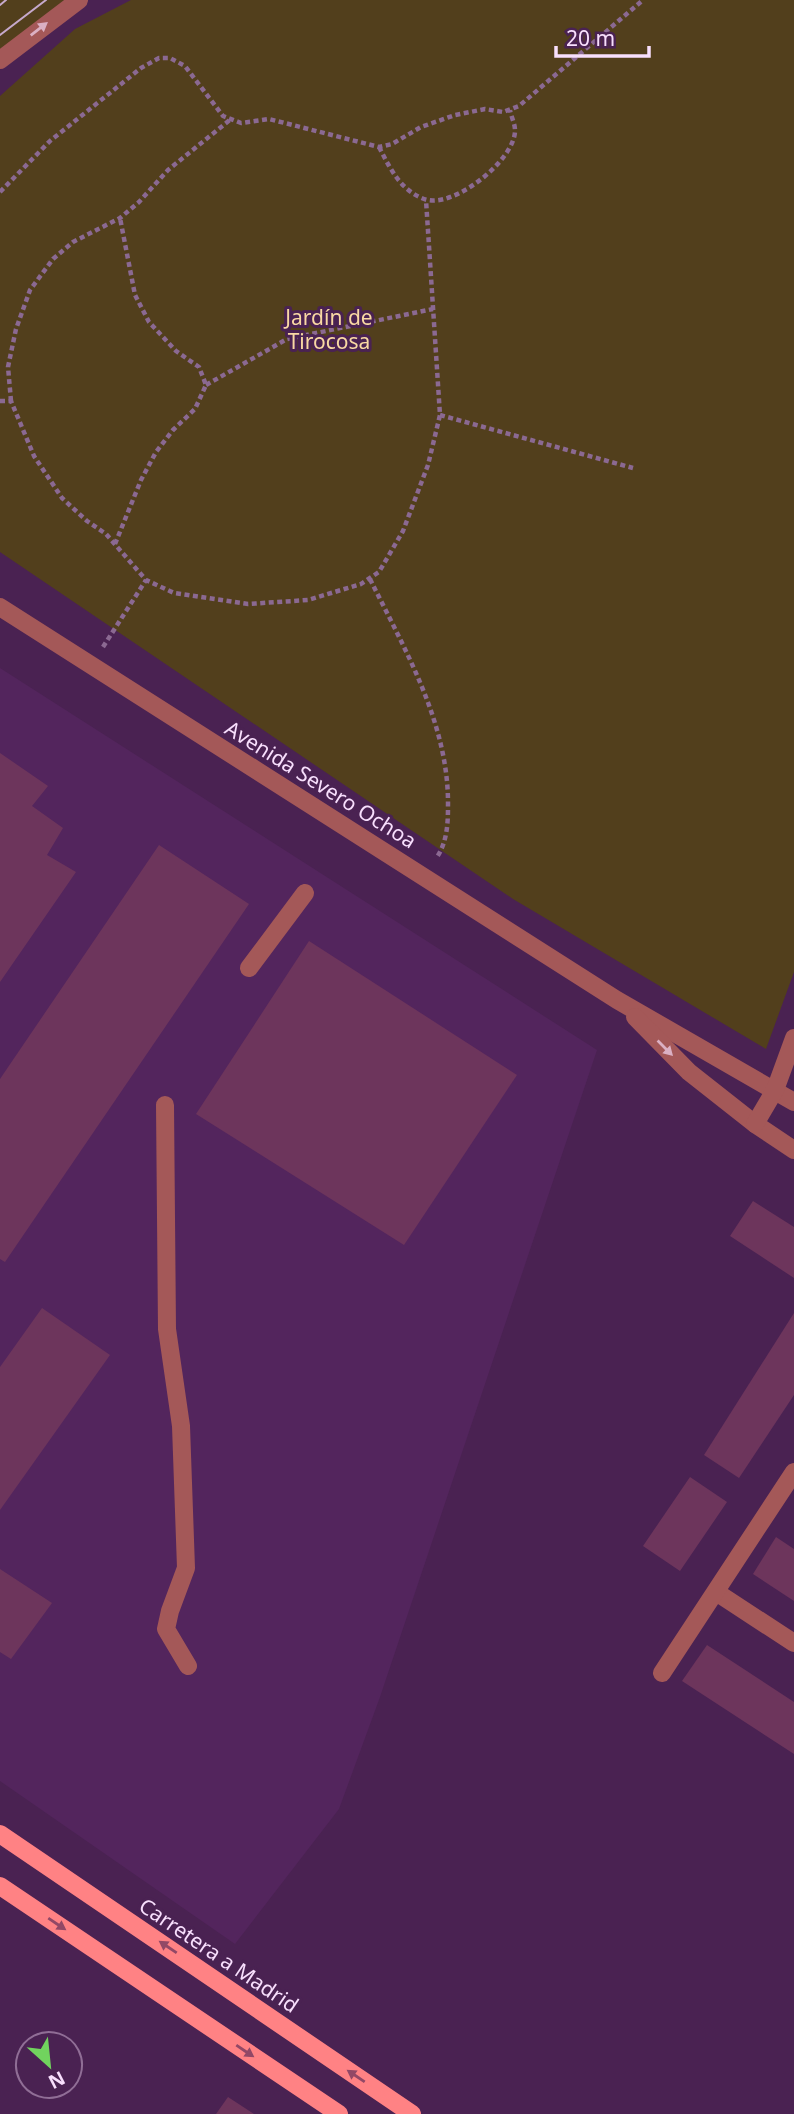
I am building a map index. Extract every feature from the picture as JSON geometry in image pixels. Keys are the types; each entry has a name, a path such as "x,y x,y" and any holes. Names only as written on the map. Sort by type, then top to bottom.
{"main road":[{"name":"Carretera a Madrid","path":"0,1834 412,2114"},
{"path":"0,1886 339,2114"}],"street":[{"path":"0,60 79,0"},
{"name":"Avenida Severo Ochoa","path":"0,607 617,1000 794,1102"},
{"path":"249,968 304,893"},
{"name":"Avenida Severo Ochoa","path":"617,1000 690,1072 755,1124 794,1150"},
{"path":"755,1124 775,1090 794,1038"},
{"path":"165,1105 167,1329 181,1426 186,1568 166,1629 188,1666"},
{"path":"662,1673 794,1472"},
{"path":"716,1591 794,1643"}],"path":[{"path":"0,192 50,141 141,68 159,58 170,58 185,66 223,116 241,123 269,119 379,147 392,145 421,127 455,114 485,109 503,112 519,106 643,0"},
{"path":"379,147 396,177 407,189 426,200 445,199 464,192 485,176 506,153 516,132 510,110"},
{"path":"231,119 168,170 139,202 120,218 73,242 53,259 30,289 16,329 8,367 11,401 34,456 62,498 115,544 146,580 174,593 248,604 308,600 361,584 379,572 403,531 428,465 440,415 426,200"},
{"path":"120,218 135,295 149,322 176,351 199,367 206,386"},
{"path":"115,544 141,480 156,452 173,430 195,410 206,386 246,360 287,339 433,309"},
{"path":"0,401 11,401"},
{"path":"440,415 633,468"},
{"path":"370,579 421,683 442,744 448,792 448,827 441,851 424,877"},
{"path":"91,665 146,580"}],"shaded area":[{"path":"0,668 597,1050 380,1697 339,1809 235,1944 0,1781"}],"green space":[{"path":"0,0 65,0 0,50"},
{"name":"Jardín de Tirocosa","path":"131,0 794,0 794,972 766,1049 513,899 0,552 0,96 75,29"}],"building":[{"path":"0,753 48,786 32,806 63,828 47,855 76,872 0,982"},
{"path":"159,845 249,904 5,1262 0,1259 0,1079"},
{"path":"309,941 517,1075 404,1245 196,1114"},
{"path":"753,1201 794,1227 794,1278 730,1236"},
{"path":"42,1308 110,1355 0,1510 0,1367"},
{"path":"794,1313 794,1395 739,1478 704,1455"},
{"path":"690,1477 727,1502 680,1571 643,1546"},
{"path":"776,1537 794,1549 794,1601 753,1574"},
{"path":"0,1569 52,1603 11,1659 0,1652"},
{"path":"707,1645 794,1702 794,1754 682,1681"},
{"path":"228,2097 254,2114 216,2114"}],"tram line":[{"path":"0,5 6,0"},
{"path":"0,35 46,0"}]}
